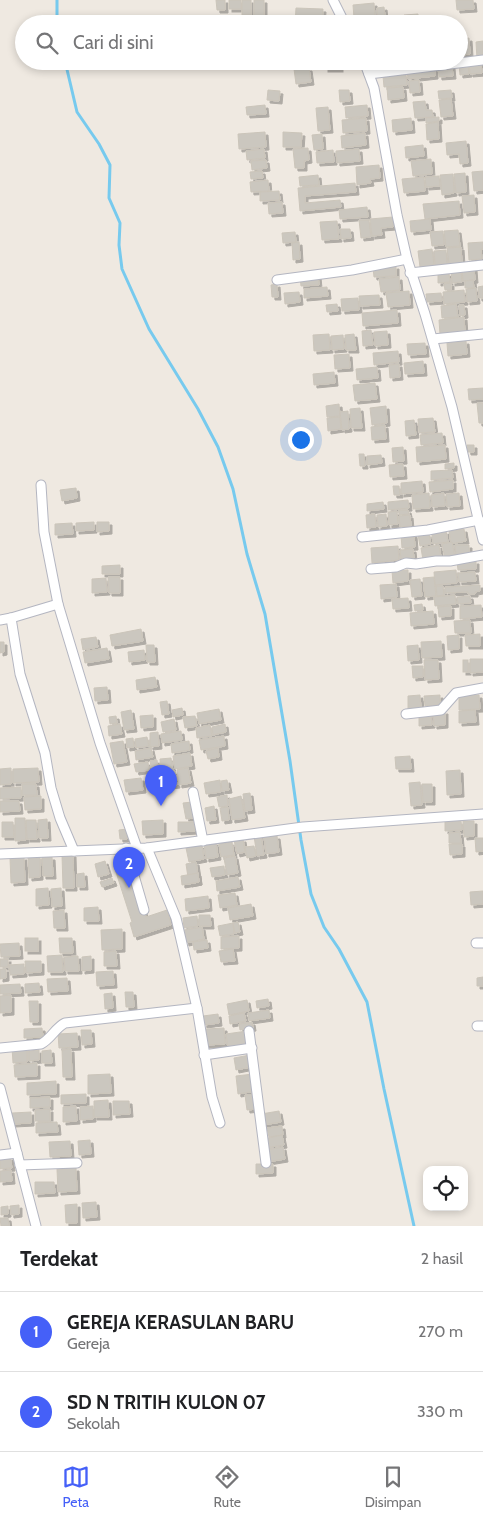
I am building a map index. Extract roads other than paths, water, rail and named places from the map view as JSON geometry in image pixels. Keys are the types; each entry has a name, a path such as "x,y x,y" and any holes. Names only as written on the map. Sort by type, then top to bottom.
{"street":[{"path":"333,0 341,15"},
{"path":"468,62 483,60"},
{"path":"367,70 374,88 397,215 410,273 433,339 452,407 483,540"},
{"path":"369,74 402,70"},
{"path":"276,280 352,270 407,260"},
{"path":"410,273 483,265"},
{"path":"433,339 483,334"},
{"path":"41,485 44,532 58,604 100,743 137,848"},
{"path":"362,537 436,529 479,520"},
{"path":"371,569 396,567 406,563 416,564 483,555"},
{"path":"0,620 58,604"},
{"path":"11,618 20,674 45,752 51,788 60,818 74,851"},
{"path":"406,714 441,710 456,693 483,688"},
{"path":"193,792 203,842"},
{"path":"0,854 147,848 203,842 303,827 483,814"},
{"path":"126,848 144,910"},
{"path":"147,848 176,918 197,1008 212,1097 220,1122"},
{"path":"0,1048 41,1044 65,1023 197,1008"},
{"path":"249,1031 266,1163"},
{"path":"204,1055 252,1048"},
{"path":"0,1088 36,1226"},
{"path":"0,1156 17,1153"},
{"path":"20,1164 77,1163"}],"waterway":[{"path":"57,0 57,15"},
{"path":"67,70 77,112 99,144 110,165 109,198 120,223 119,245 122,269 149,329 198,409 218,447 233,489 247,554 265,614 311,894 324,927 339,949 367,1002 414,1226"}],"place":[{"name":"GEREJA KERASULAN BARU","path":"161,806"},
{"name":"SD N TRITIH KULON 07","path":"129,888"}]}
